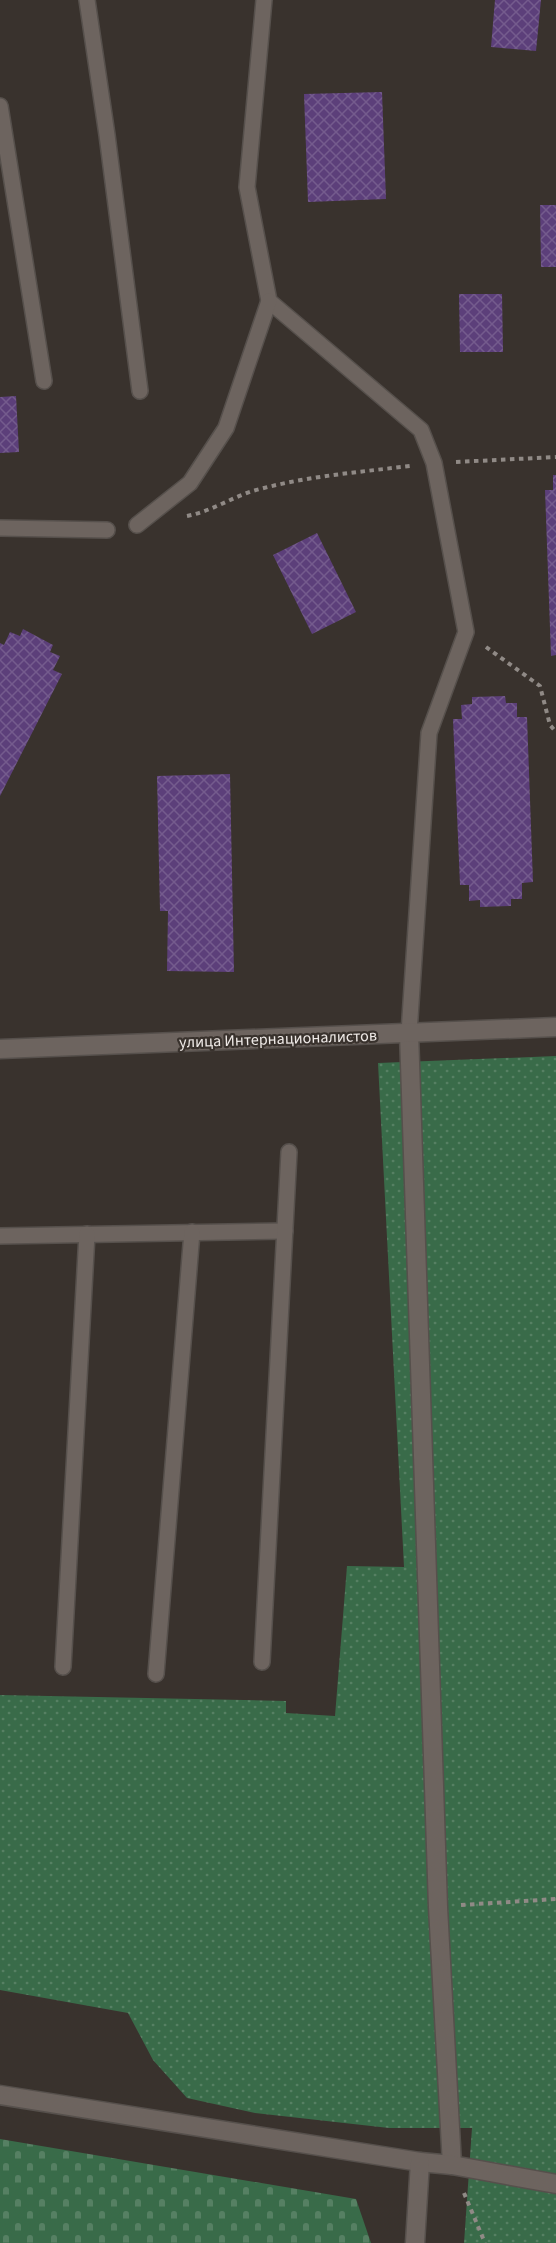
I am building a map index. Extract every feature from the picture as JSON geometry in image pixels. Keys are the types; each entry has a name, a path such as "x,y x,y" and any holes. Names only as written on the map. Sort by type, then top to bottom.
{"street":[{"name":"улица Интернационалистов","path":"0,1049 556,1027"},
{"path":"409,1033 438,1907 452,2165"},
{"path":"0,2095 420,2162 452,2165 556,2184"},
{"path":"415,2243 420,2162"}],"lane":[{"path":"87,0 140,391"},
{"path":"138,525 190,483 226,428 269,301 247,187 264,0"},
{"path":"0,106 44,381"},
{"path":"269,301 421,430 435,463 466,632 429,733 409,1033"},
{"path":"0,528 107,530"},
{"path":"262,1662 289,1152"},
{"path":"0,1236 285,1231"},
{"path":"156,1674 192,1232"},
{"path":"63,1667 87,1234"}],"path":[{"path":"138,525 200,513 258,489 303,480 435,463 556,457"},
{"path":"466,632 540,686 550,725 556,732"},
{"path":"438,1907 556,1899"},
{"path":"452,2165 485,2243"}],"green space":[{"path":"556,1056 556,2243 464,2243 472,2128 389,2128 255,2113 187,2098 153,2060 128,2013 0,1990 0,1695 286,1701 286,1713 335,1716 347,1566 404,1567 378,1063"},
{"path":"0,2139 356,2199 371,2243 0,2243"}],"building":[{"path":"495,0 541,0 536,51 491,47"},
{"path":"382,92 386,199 308,202 304,94"},
{"path":"540,205 556,205 556,267 541,267"},
{"path":"459,294 502,294 503,352 460,352"},
{"path":"16,396 19,452 0,453 0,397"},
{"path":"553,475 556,475 556,655 551,656 545,490 553,490"},
{"path":"317,533 356,612 312,634 273,555"},
{"path":"23,629 53,645 50,652 60,656 53,670 62,674 0,796 0,643 4,645 10,632 20,636"},
{"path":"505,696 506,703 517,703 517,717 527,717 533,882 522,883 522,899 511,899 511,906 480,907 480,900 469,901 469,885 460,885 453,719 462,719 461,705 472,704 472,697"},
{"path":"230,774 234,972 167,971 168,911 160,911 157,776"}]}
